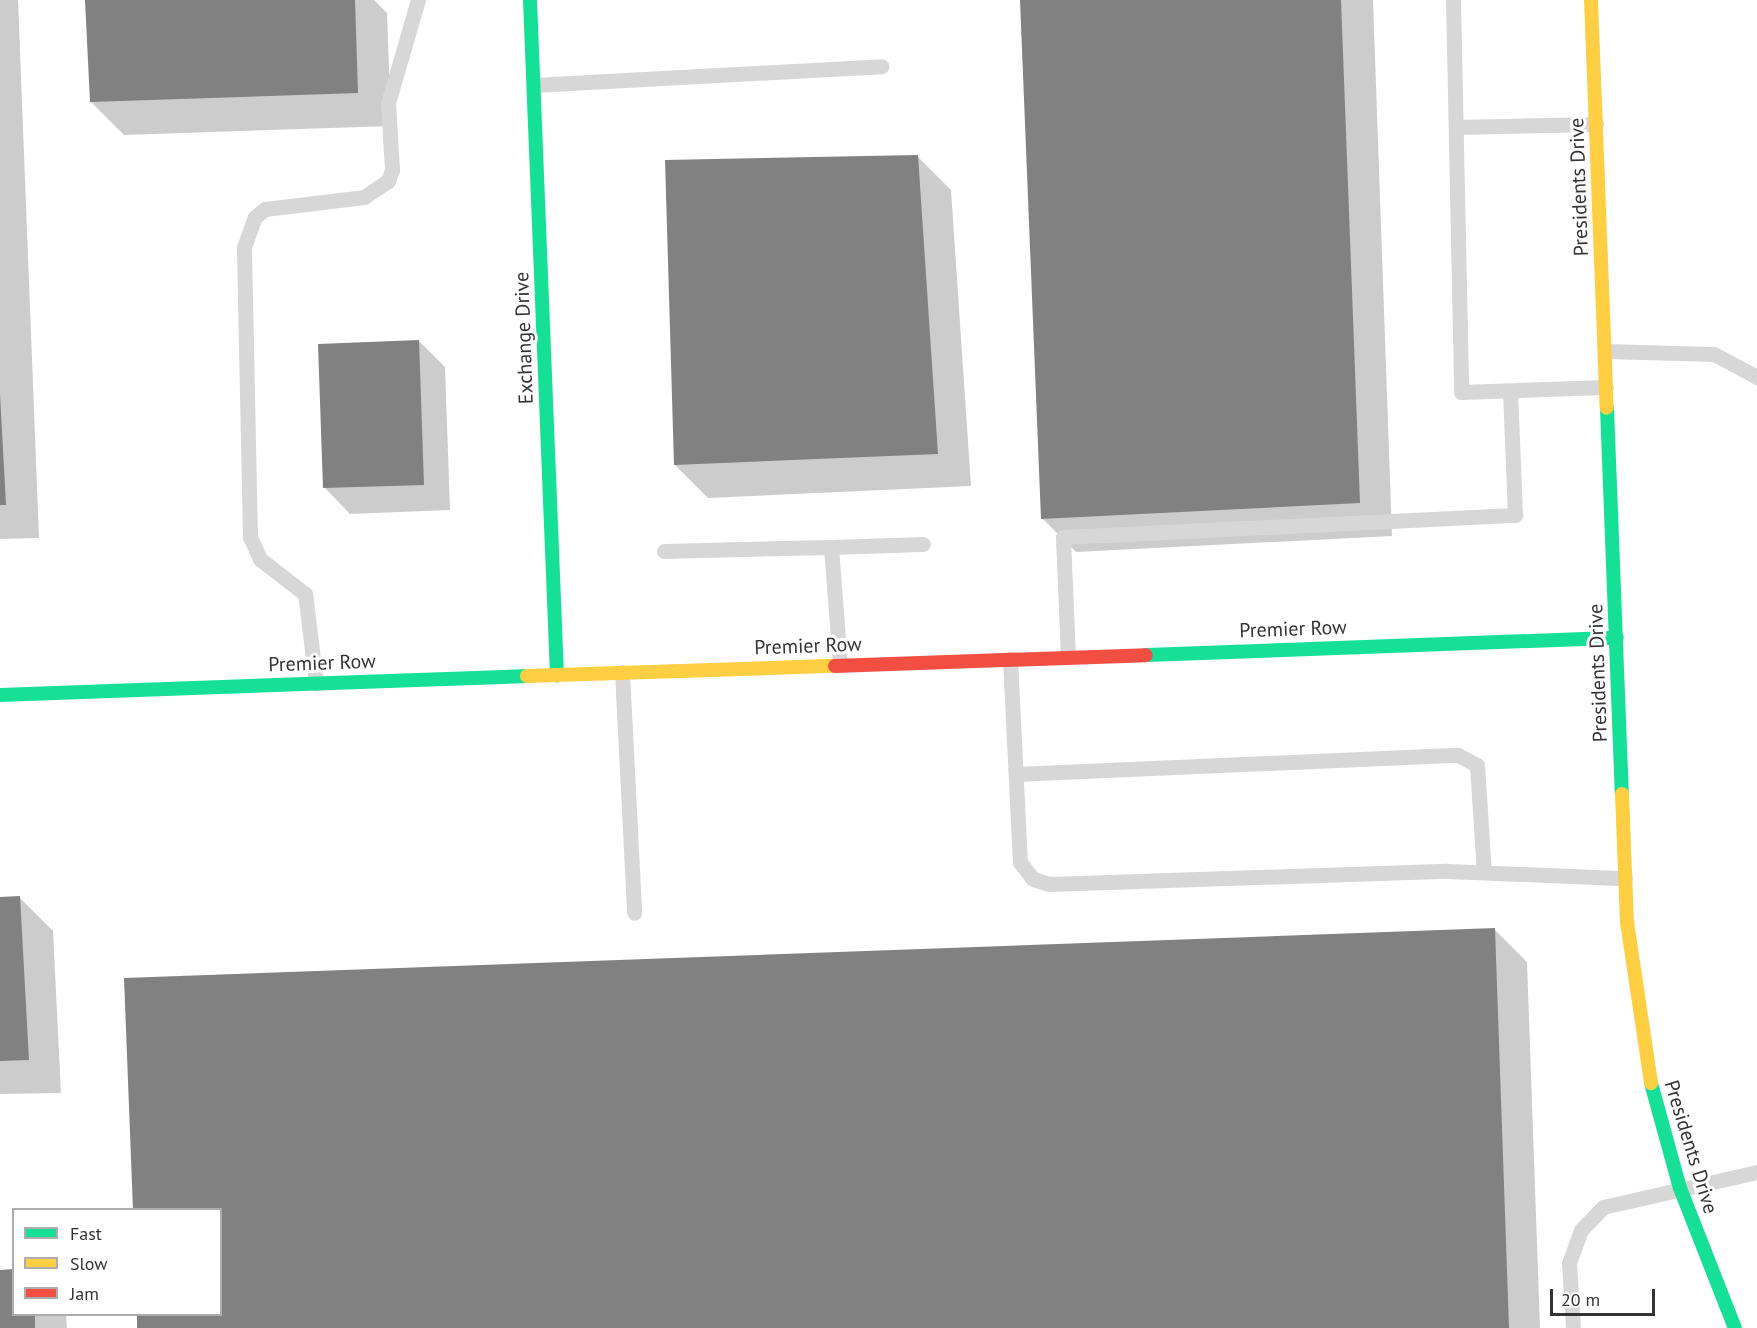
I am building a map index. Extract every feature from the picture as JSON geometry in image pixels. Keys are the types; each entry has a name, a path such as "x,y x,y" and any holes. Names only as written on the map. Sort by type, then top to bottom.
{"street":[{"name":"Exchange Drive","path":"530,0 557,675"},
{"name":"Presidents Drive","path":"1591,0 1625,878 1645,1062 1680,1188 1735,1328"},
{"name":"Premier Row","path":"0,695 1617,638"}],"lane":[{"path":"316,683 305,594 260,559 250,537 244,247 255,217 265,209 364,197 388,182 393,170 388,103 418,0"},
{"path":"1453,0 1461,392 1606,387"},
{"path":"534,85 881,66"},
{"path":"1456,127 1596,124"},
{"path":"1605,351 1714,354 1757,376"},
{"path":"1068,657 1063,537 1515,515 1510,391"},
{"path":"664,551 922,544"},
{"path":"831,547 840,665"},
{"path":"1010,659 1020,862 1024,874 1049,884 1484,872 1625,878"},
{"path":"622,672 634,914"},
{"path":"1016,774 1458,755 1477,765 1484,872"},
{"path":"1574,1328 1569,1263 1581,1230 1603,1207 1757,1172"}],"building":[{"path":"85,0 355,0 358,93 90,102"},
{"path":"1020,0 1341,0 1360,503 1041,519"},
{"path":"918,155 938,454 674,465 665,160"},
{"path":"419,340 424,485 323,488 318,344"},
{"path":"0,394 6,505 0,505"},
{"path":"20,896 29,1060 0,1061 0,897"},
{"path":"1495,928 1509,1328 137,1328 137,1316 222,1316 222,1208 133,1208 124,978"},
{"path":"12,1269 12,1316 35,1316 35,1328 0,1328 0,1270"}],"traffic: fast":[{"path":"530,0 557,675"},
{"path":"1607,408 1622,794"},
{"path":"1146,655 1617,638"},
{"path":"0,695 527,676"},
{"path":"1651,1083 1680,1188 1735,1328"}],"traffic: slow":[{"path":"1591,0 1607,408"},
{"path":"527,676 835,666"},
{"path":"1622,794 1627,922 1651,1083"}],"traffic: jam":[{"path":"835,666 1146,655"}]}
